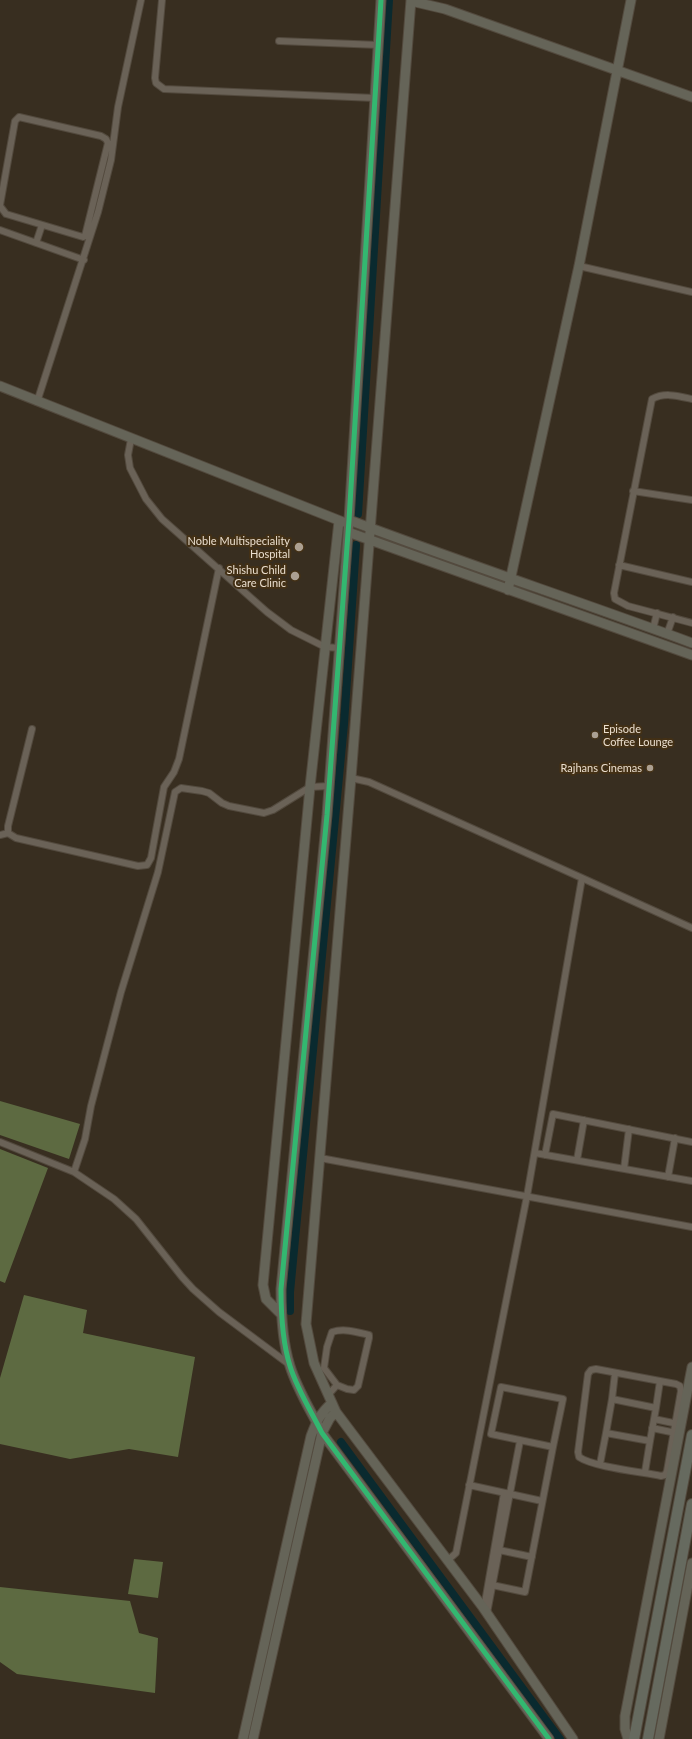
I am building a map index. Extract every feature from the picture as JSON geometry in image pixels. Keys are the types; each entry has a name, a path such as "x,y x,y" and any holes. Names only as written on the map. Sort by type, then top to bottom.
{"main road":[{"path":"634,1739 692,1435"},
{"path":"648,1739 692,1504"}],"street":[{"path":"37,402 84,260 102,197 111,160 118,107 141,0"},
{"path":"162,0 155,78 159,86 164,89 375,98"},
{"path":"381,0 340,648 329,786 282,1281 281,1322 290,1365 301,1394 322,1433 549,1739"},
{"path":"573,1739 485,1611 336,1412 314,1363 306,1324 351,778 411,0 446,9 692,97"},
{"path":"508,590 579,266 631,0"},
{"path":"279,41 379,45"},
{"path":"19,117 101,136 106,139 108,143 95,195 85,236 83,237 6,214 0,205 15,122 19,117"},
{"path":"95,195 102,197"},
{"path":"93,202 100,204"},
{"path":"36,243 42,225"},
{"path":"0,230 84,260"},
{"path":"579,266 692,292"},
{"path":"0,386 339,521 369,539 692,655"},
{"path":"692,399 665,394 652,399 614,593 615,599 628,606 692,622"},
{"path":"131,439 128,455 130,468 150,506 162,519 267,612 298,634 325,647 340,648"},
{"path":"633,491 692,500"},
{"path":"281,1314 266,1299 263,1285 310,787 339,521"},
{"path":"348,526 370,528 452,559 511,578 692,643"},
{"path":"619,565 692,582"},
{"path":"0,835 8,833 16,838 138,866 147,865 149,862 164,787 174,772 179,760 219,568"},
{"path":"653,629 657,613"},
{"path":"667,634 673,617"},
{"path":"8,833 8,826 32,729"},
{"path":"351,778 369,782 692,928"},
{"path":"74,1172 85,1139 91,1106 121,992 158,872 175,792 184,788 202,791 209,793 222,803 230,806 264,813 273,810 310,787 329,786"},
{"path":"448,1560 456,1553 528,1196 582,878"},
{"path":"545,1155 554,1114 692,1142"},
{"path":"577,1160 584,1120"},
{"path":"624,1169 629,1129"},
{"path":"668,1177 675,1138"},
{"path":"0,1142 74,1172 114,1199 128,1212 182,1277 208,1302 290,1365"},
{"path":"535,1153 692,1181"},
{"path":"320,1158 692,1227"},
{"path":"337,1330 352,1331 368,1335 369,1338 358,1386 354,1390 337,1385 324,1368 327,1347 332,1332 337,1330"},
{"path":"628,1739 625,1728 625,1716 677,1429 681,1391 680,1386 676,1384 596,1369 591,1370 588,1374 578,1452 579,1457 584,1461 661,1476 665,1475 668,1471 677,1429 692,1367"},
{"path":"600,1464 612,1399 615,1373"},
{"path":"645,1472 660,1381"},
{"path":"328,1395 337,1385"},
{"path":"490,1588 525,1592 552,1447 563,1399 501,1387 491,1434 552,1447"},
{"path":"612,1399 656,1408"},
{"path":"243,1739 311,1436 322,1411 332,1404"},
{"path":"253,1739 322,1433 330,1418 336,1412"},
{"path":"654,1419 677,1429"},
{"path":"652,1428 677,1429"},
{"path":"606,1433 650,1441"},
{"path":"490,1588 507,1494 520,1441"},
{"path":"469,1485 542,1501"},
{"path":"485,1611 498,1550 507,1494"},
{"path":"498,1550 532,1557"},
{"path":"659,1739 690,1591 692,1563"},
{"path":"664,1582 690,1591"}],"green space":[{"path":"0,1101 80,1124 69,1159 0,1135"},
{"path":"0,1149 48,1168 5,1283 0,1281"},
{"path":"24,1295 87,1310 83,1333 195,1357 178,1457 129,1449 70,1459 0,1444 0,1378"},
{"path":"134,1559 163,1562 158,1598 128,1594"},
{"path":"0,1587 130,1601 139,1633 158,1638 155,1693 17,1674 0,1662"}],"waterway":[{"path":"358,514 389,0"},
{"path":"290,1311 290,1292 344,724 356,545"},
{"path":"341,1442 560,1739"}],"cycle path":[{"path":"381,0 349,520 327,815 281,1289 282,1328 287,1357 293,1375 300,1392 322,1433 549,1739"}],"place":[{"name":"Noble Multispeciality Hospital","path":"299,547"},
{"name":"Shishu Child Care Clinic","path":"295,576"},
{"name":"Episode Coffee Lounge","path":"595,735"},
{"name":"Rajhans Cinemas","path":"650,768"}]}
